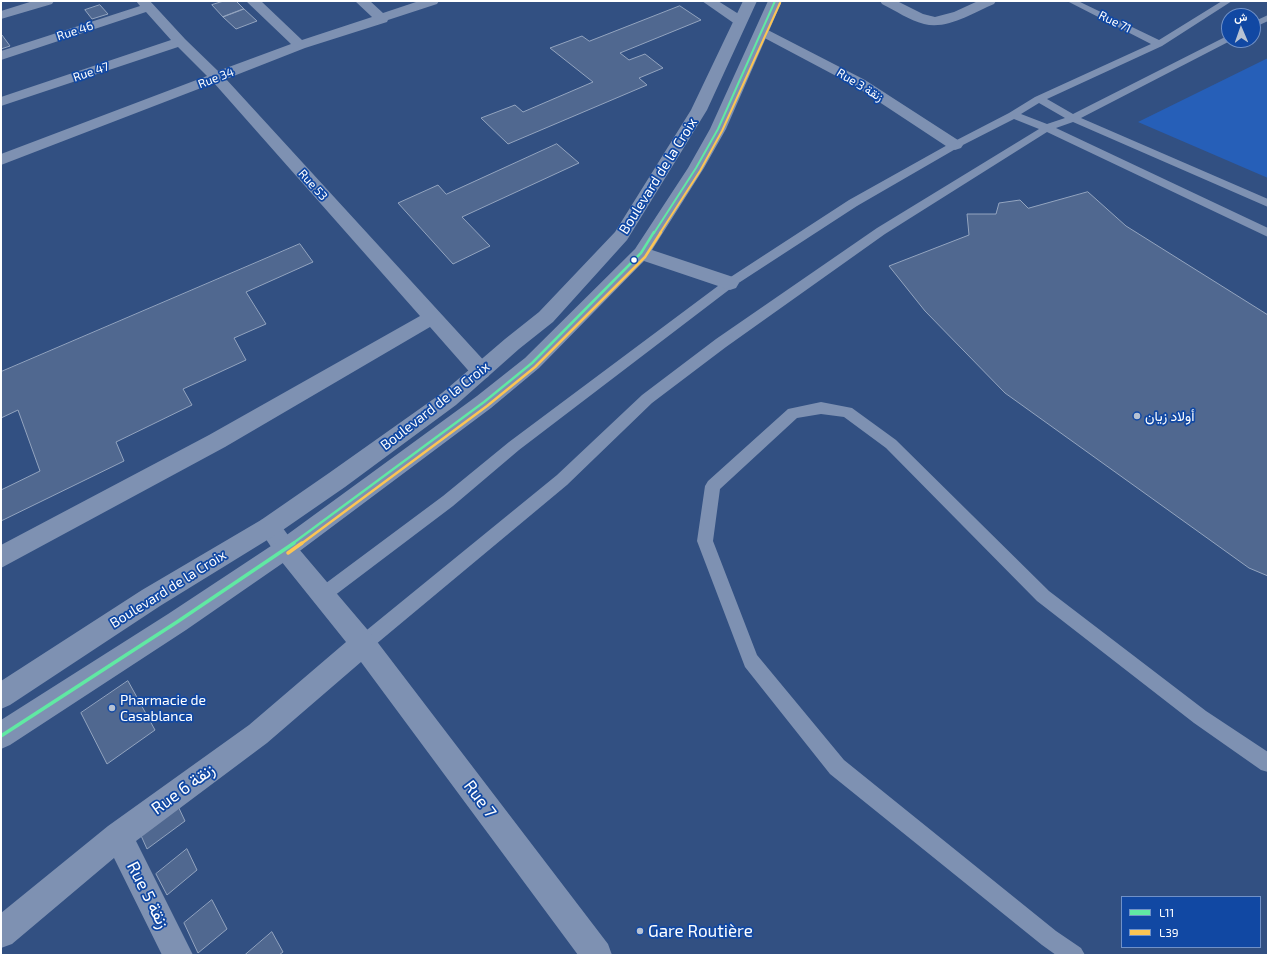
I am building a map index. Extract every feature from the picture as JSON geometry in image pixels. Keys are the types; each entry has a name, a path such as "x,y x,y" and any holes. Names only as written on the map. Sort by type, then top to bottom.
{"street":[{"path":"1,15 47,1"},
{"path":"253,1 300,45"},
{"path":"362,1 382,19"},
{"name":"Rue 34","path":"1,160 300,45 382,19 432,1"},
{"path":"709,1 740,21"},
{"name":"Boulevard de la Croix","path":"1,696 151,598 269,526 402,434 449,399 546,317 621,236 699,110 750,1"},
{"name":"Boulevard de la Croix","path":"1,736 177,622 285,549 484,402 526,367 641,253 696,168 718,129 776,1"},
{"path":"887,1 933,22 942,20 989,1"},
{"name":"Rue 53","path":"146,4 180,42 217,78 481,371"},
{"name":"Rue 46","path":"1,56 146,4"},
{"name":"Rue 3 زنقة","path":"762,31 860,83 955,145"},
{"name":"Rue 47","path":"1,102 180,42"},
{"path":"641,253 730,283"},
{"path":"1,557 217,441 433,317"},
{"name":"Rue 7","path":"269,526 285,549 324,594 363,644 597,955"},
{"name":"Rue 6 زنقة","path":"1,932 118,836 258,734 363,644"},
{"name":"Rue 5 زنقة","path":"118,836 178,955"}],"lane":[{"name":"Rue 71","path":"1071,1 1159,44"},
{"path":"324,594 448,501 514,446 730,283 853,203 955,145 1039,99 1159,44 1228,1"},
{"path":"363,644 562,480 647,399 721,343 881,231 1047,128 1073,118 1221,42"},
{"path":"1039,99 1073,118 1268,203"},
{"path":"1013,114 1047,128 1268,233"},
{"path":"1074,955 1049,938 837,767 751,661 706,541 713,486 793,413 821,408 847,412 891,444 1042,596 1200,717 1268,763"}],"shaded area":[{"path":"1268,58 1268,178 1138,122"}],"building":[{"path":"224,1 236,1 244,9 223,17 212,5"},
{"path":"100,5 108,14 92,19 85,10"},
{"path":"680,6 701,20 620,53 629,60 645,54 663,68 639,78 647,85 508,144 481,118 515,105 523,112 593,82 550,48 582,36 589,41"},
{"path":"244,9 257,21 236,29 223,17"},
{"path":"2,35 10,46 1,49"},
{"path":"557,144 579,163 462,217 490,246 453,264 398,203 438,185 446,194"},
{"path":"1088,192 1126,226 1268,315 1268,576 1249,568 1005,393 925,311 889,266 969,235 967,214 996,214 999,203 1020,200 1028,208"},
{"path":"300,244 313,262 246,292 266,324 234,338 246,360 183,389 192,405 116,442 124,461 1,521 1,490 40,471 18,410 1,418 1,372"},
{"path":"128,681 155,730 107,764 81,713"},
{"path":"177,804 185,821 147,849 139,831"},
{"path":"187,849 197,870 167,895 156,874"},
{"path":"212,900 227,929 198,953 184,923"},
{"path":"272,932 283,952 279,955 245,955"}],"transit line":[{"name":"L11","path":"1,736 177,622 285,549 484,402 532,363 641,253 696,168 718,129 775,1"},
{"name":"L39","path":"288,553 487,406 535,367 645,257 700,171 722,131 780,3"}],"place":[{"name":"أولاد زيان","path":"1137,416"},
{"name":"Pharmacie de Casablanca","path":"112,708"},
{"name":"Gare Routière","path":"640,931"}]}
